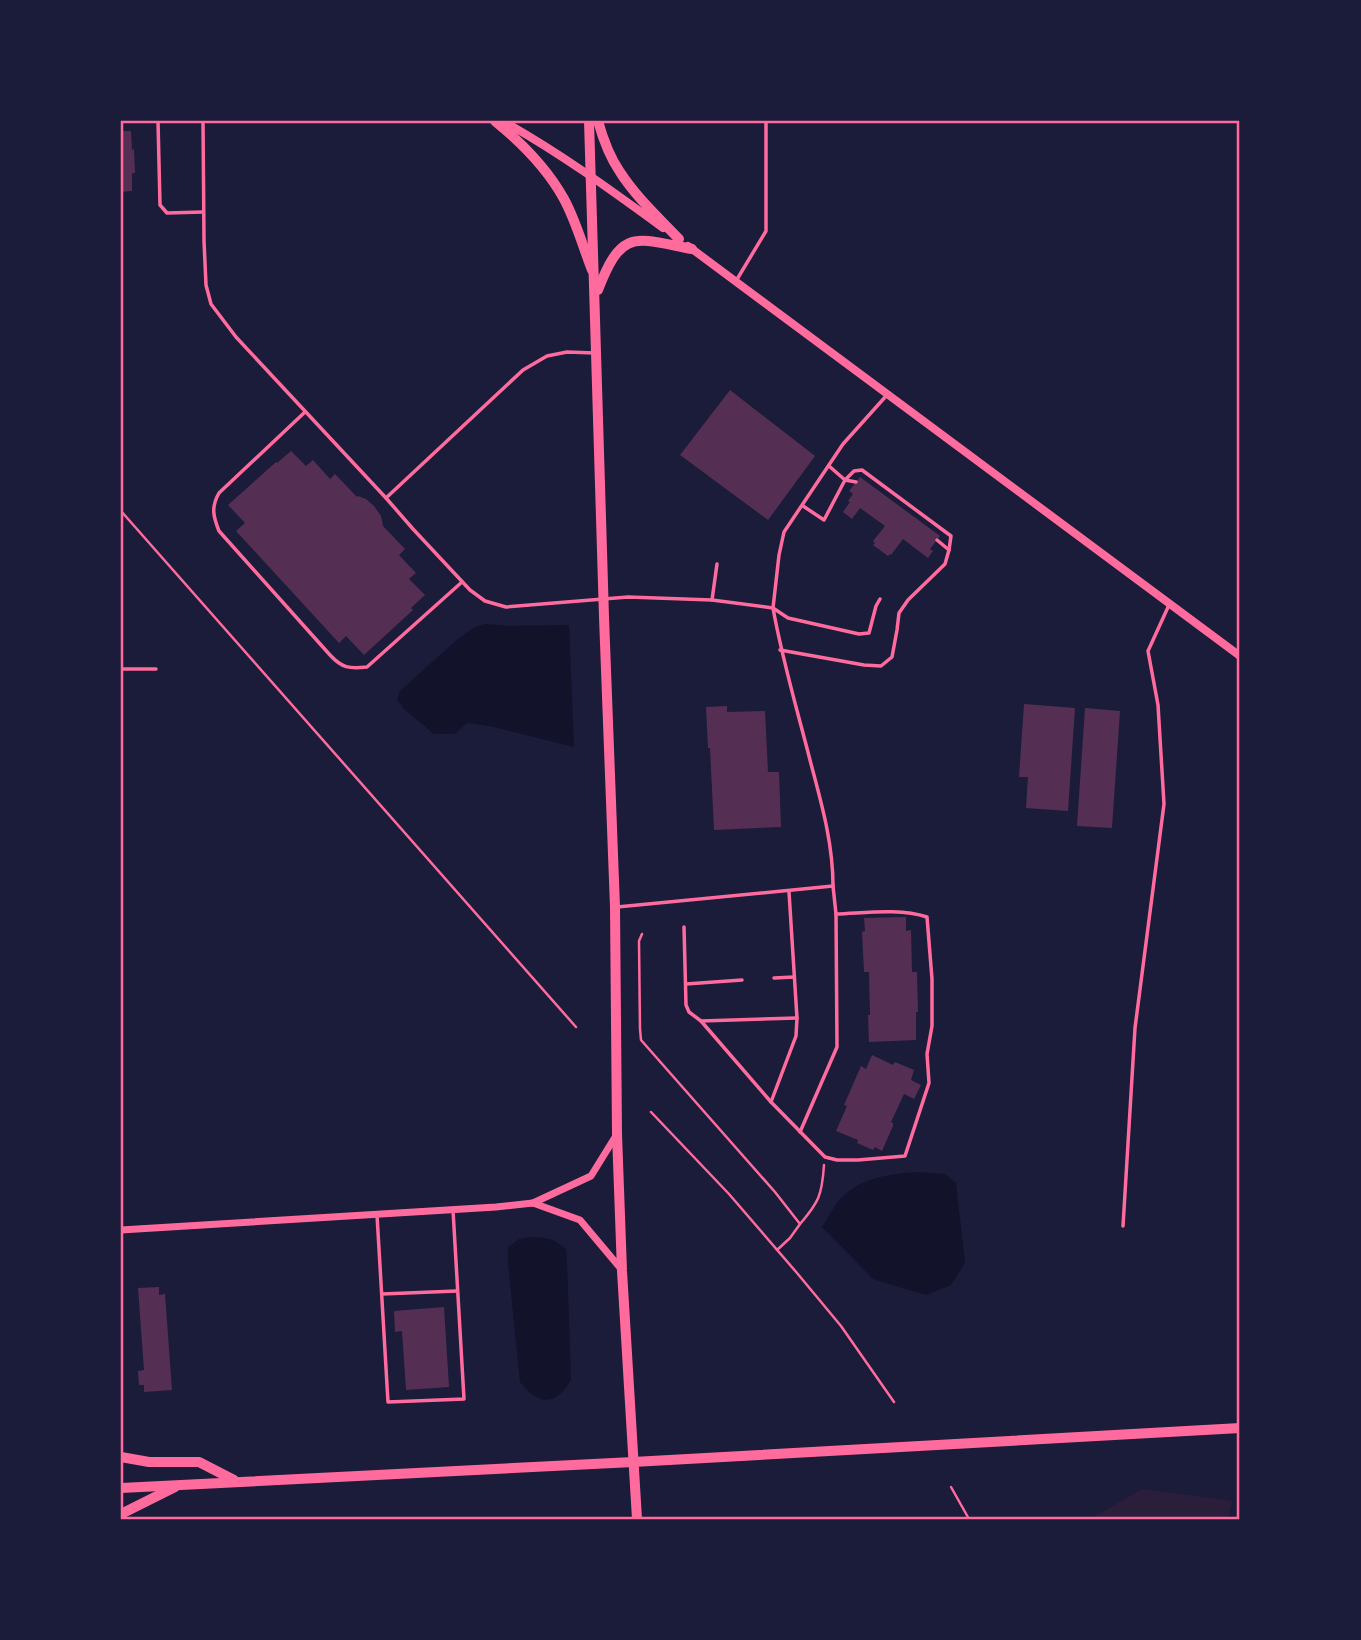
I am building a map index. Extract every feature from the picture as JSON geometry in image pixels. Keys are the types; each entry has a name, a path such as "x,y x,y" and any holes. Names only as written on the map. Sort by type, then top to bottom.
{"main road":[{"path":"495,121 527,149 564,200 595,280"},
{"path":"589,121 615,907 617,1134 622,1271 637,1519"},
{"path":"598,121 620,173 678,239"},
{"path":"596,297 615,253 625,244 652,241 692,249"},
{"path":"121,1488 1240,1428"},
{"path":"121,1457 149,1462 199,1462 237,1482"},
{"path":"121,1514 180,1485"}],"street":[{"path":"503,121 592,176 1240,656"},
{"path":"121,1230 533,1203 592,1176 617,1134"},
{"path":"533,1203 580,1220 622,1271"}],"lane":[{"path":"158,121 160,205 167,213 204,212"},
{"path":"203,121 206,285 211,304 236,337 412,529 470,590 485,601 506,607 628,597 712,600 773,608 788,618 859,634 870,633 880,598"},
{"path":"736,281 766,231 766,121"},
{"path":"386,498 523,370 547,356 567,352 597,353"},
{"path":"800,1133 837,1047 836,914 828,824 780,650 773,608 784,532 843,444 887,395"},
{"path":"305,412 219,492 214,502 214,519 219,531 330,655 340,665 354,669 367,667 462,582"},
{"path":"828,466 845,480 856,482"},
{"path":"780,650 864,666 881,666 892,657 899,613 908,600 945,564 949,550 951,536 862,470 854,471 845,480 824,520 802,506"},
{"path":"937,540 949,550"},
{"path":"712,600 717,564"},
{"path":"1123,1226 1135,1028 1164,804 1158,705 1148,651 1169,604"},
{"path":"121,669 156,669"},
{"path":"615,907 833,886"},
{"path":"771,1102 796,1036 789,891"},
{"path":"684,927 686,1004 689,1012 701,1021 800,1133 825,1157 838,1160 905,1156 929,1083 927,1054 932,1026 932,979 927,918 914,913 836,914"},
{"path":"774,978 794,977"},
{"path":"686,984 742,980"},
{"path":"701,1021 797,1018"},
{"path":"377,1214 388,1402 464,1399 453,1210"},
{"path":"382,1294 457,1291"}],"path":[{"path":"121,511 576,1027"},
{"path":"642,934 639,942 641,1040 800,1224"},
{"path":"652,1112 729,1194 841,1326 894,1402"},
{"path":"777,1250 812,1211 822,1191 825,1157"},
{"path":"951,1487 968,1519"}],"shaded area":[{"path":"485,624 569,625 574,747 490,726 467,723 455,734 434,734 403,708 397,699 400,691 459,638"},
{"path":"917,1172 945,1174 956,1183 965,1263 951,1285 926,1295 873,1279 822,1227 838,1202 852,1189 879,1177"},
{"path":"519,1239 550,1239 566,1249 571,1380 559,1395 546,1400 533,1395 520,1382 508,1262 508,1247"},
{"path":"1142,1489 1232,1501 1228,1519 1090,1519"}],"building":[{"path":"121,131 131,131 135,173 132,173 132,191 121,192"},
{"path":"730,390 815,456 768,520 680,455"},
{"path":"291,451 306,466 313,460 330,479 335,474 357,497 366,499 374,506 381,516 383,526 405,549 399,555 416,573 409,579 425,595 411,608 413,610 364,655 346,636 339,643 236,531 245,523 228,505"},
{"path":"860,477 940,536 930,549 933,551 928,558 903,539 888,556 873,545 873,541 885,526 860,508 852,519 843,512 853,494 849,491"},
{"path":"1024,704 1075,708 1068,811 1026,808 1028,777 1019,777"},
{"path":"727,706 727,712 765,711 768,772 779,772 781,827 714,830 706,707"},
{"path":"1085,708 1120,711 1112,828 1077,826"},
{"path":"906,917 906,931 911,930 912,972 917,972 916,1040 869,1042 869,972 864,972 864,918"},
{"path":"872,1055 893,1065 895,1062 914,1070 911,1080 921,1085 914,1099 904,1094 882,1151 875,1147 873,1150 836,1131 861,1066 866,1069"},
{"path":"159,1287 159,1295 165,1294 172,1390 144,1392 144,1385 139,1385 138,1371 144,1370 138,1288"},
{"path":"444,1307 449,1387 406,1390 402,1331 395,1332 394,1311"}]}
